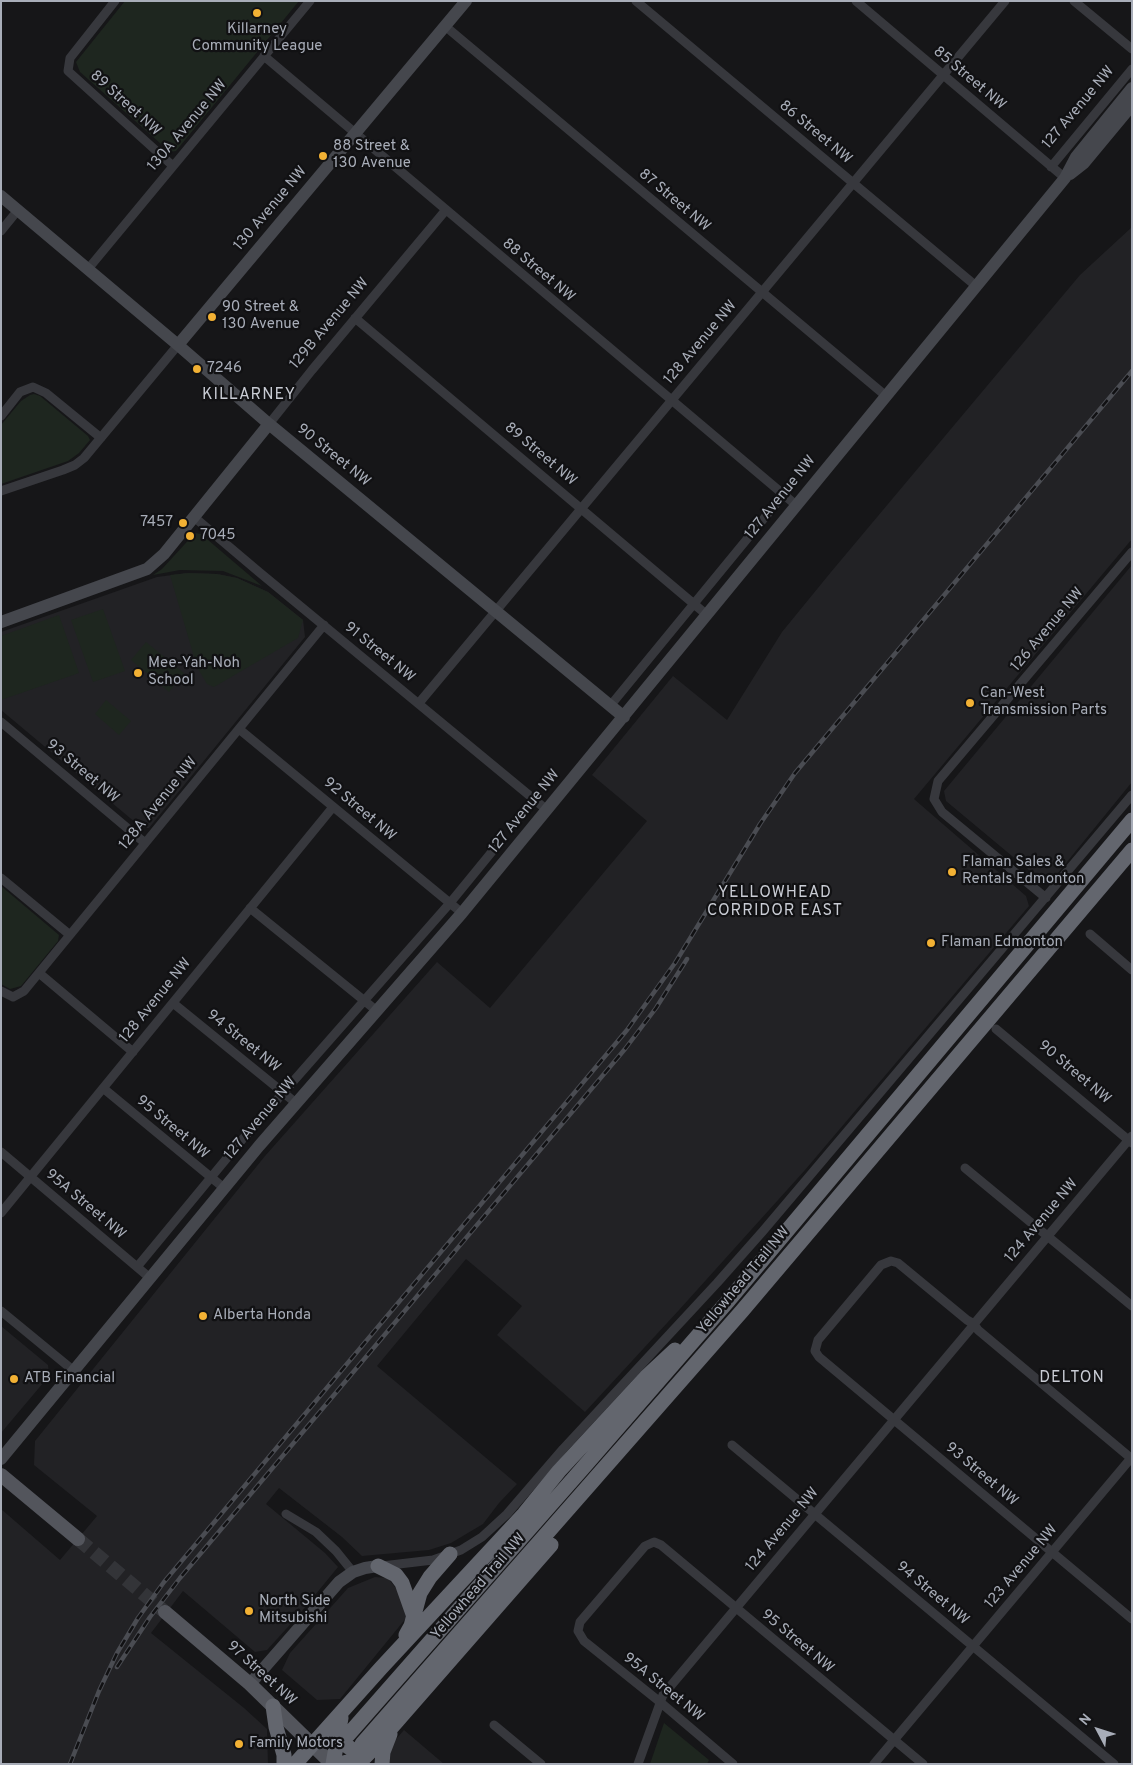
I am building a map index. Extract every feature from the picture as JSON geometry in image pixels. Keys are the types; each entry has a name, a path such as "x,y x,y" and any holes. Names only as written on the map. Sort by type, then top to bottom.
{"highway":[{"name":"Yellowhead Trail NW","path":"343,1734 582,1469 728,1301 1132,820"},
{"name":"Yellowhead Trail NW","path":"362,1744 761,1288 1132,850"},
{"path":"295,1764 524,1514 559,1471 646,1376 728,1301"},
{"path":"339,1764 364,1758 377,1744 531,1568 608,1476 651,1415"},
{"path":"398,1650 411,1626 420,1592 450,1554"},
{"path":"378,1566 396,1575 402,1583 414,1616"},
{"path":"273,1706 276,1727 284,1755 284,1764"},
{"path":"347,1706 340,1723 344,1744 353,1750 366,1750 377,1744"},
{"path":"382,1764 385,1746 396,1722"},
{"path":"332,1764 343,1734"}],"main road":[{"name":"130 Avenue NW","path":"178,345 466,1"},
{"name":"127 Avenue NW","path":"1,1459 224,1188 462,913 624,717 1065,178 1076,157 1132,88"},
{"name":"127 Avenue NW","path":"1065,178 1084,163 1132,105"},
{"name":"90 Street NW","path":"1,196 269,424 624,717"},
{"name":"129B Avenue NW","path":"1,622 147,569 164,554 269,424"},
{"path":"1,1475 78,1539"},
{"path":"250,1684 339,1582 353,1572 378,1566"},
{"name":"97 Street NW","path":"165,1612 250,1684 332,1764"}],"street":[{"name":"89 Street NW","path":"115,1 70,58 68,71 174,166"},
{"name":"130A Avenue NW","path":"88,269 310,1"},
{"name":"86 Street NW","path":"636,1 976,286"},
{"name":"85 Street NW","path":"856,1 1065,178"},
{"name":"128 Avenue NW","path":"419,703 1005,1"},
{"path":"1074,1 1132,50"},
{"name":"87 Street NW","path":"445,26 886,396"},
{"name":"88 Street NW","path":"264,56 445,211 796,505"},
{"name":"127 Avenue NW","path":"1051,167 1132,69"},
{"path":"1,231 18,210"},
{"name":"129B Avenue NW","path":"269,424 445,211"},
{"name":"89 Street NW","path":"355,318 707,615"},
{"name":"130 Avenue NW","path":"1,492 75,465 84,458 178,345"},
{"path":"1,416 20,392 33,387 46,393 101,438"},
{"name":"127 Avenue NW","path":"610,706 784,494"},
{"name":"91 Street NW","path":"194,517 547,810"},
{"name":"126 Avenue NW","path":"1046,898 942,812 934,799 938,781 1132,552"},
{"name":"128A Avenue NW","path":"1,991 13,997 24,991 324,625"},
{"name":"93 Street NW","path":"1,722 145,843"},
{"name":"92 Street NW","path":"238,729 462,913"},
{"name":"Yellowhead Trail NW","path":"378,1566 433,1560 460,1550 482,1537 507,1514 563,1449 717,1282 1132,795"},
{"name":"128 Avenue NW","path":"1,1213 333,807"},
{"name":"127 Avenue NW","path":"137,1267 283,1092 450,903 495,848"},
{"path":"1,878 70,935"},
{"path":"250,908 377,1011"},
{"path":"1090,934 1132,970"},
{"path":"39,972 133,1052"},
{"name":"94 Street NW","path":"173,1003 296,1103"},
{"name":"90 Street NW","path":"996,1029 1131,1140"},
{"name":"95 Street NW","path":"103,1088 224,1188"},
{"name":"124 Avenue NW","path":"638,1764 663,1694 1131,1140"},
{"name":"95A Street NW","path":"1,1152 150,1278"},
{"path":"965,1168 1132,1306"},
{"name":"93 Street NW","path":"973,1325 898,1263 890,1261 881,1265 818,1340 815,1351 819,1357 1132,1619"},
{"path":"1,1310 74,1371"},
{"path":"973,1325 1131,1458"},
{"name":"94 Street NW","path":"732,1445 1114,1764"},
{"name":"123 Avenue NW","path":"874,1764 1131,1458"},
{"path":"286,1514 316,1532 336,1551 353,1572"},
{"name":"95 Street NW","path":"578,1631 580,1622 645,1546 654,1542 660,1545 923,1764"},
{"name":"95A Street NW","path":"578,1631 584,1641 733,1764"},
{"path":"494,1725 541,1764"}],"shaded area":[{"path":"125,1 299,1 176,151 170,152 80,72 76,62"},
{"path":"1132,227 1132,539 914,799 1026,896 1029,906 805,1170 585,1412 497,1335 522,1306 466,1259 377,1366 517,1484 483,1524 451,1543 429,1550 362,1556 342,1537 279,1488 266,1504 325,1553 338,1567 297,1617 267,1650 255,1652 183,1591 151,1633 244,1708 267,1729 268,1764 1,1764 1,1509 60,1560 97,1516 34,1465 35,1441 265,1156 437,962 490,1008 647,821 592,775 673,676 727,720 782,632 831,572 1080,275"},
{"path":"34,394 40,396 88,436 90,440 79,453 68,461 1,484 1,425 21,401"},
{"path":"195,533 201,534 262,586 223,571 180,570 153,575 162,569"},
{"path":"1132,565 1132,782 1053,879 1042,881 946,801 944,791"},
{"name":"Mee-Yah-Noh School","path":"188,573 217,574 237,578 268,592 303,620 305,637 149,828 142,828 1,710 1,632 157,577"},
{"path":"188,573 217,574 237,578 268,592 303,620 298,638 214,687 207,684 197,667 170,575"},
{"path":"103,609 125,671 93,682 71,620"},
{"path":"59,615 79,673 1,700 1,636"},
{"path":"146,642 184,673 169,692 131,660"},
{"path":"106,700 131,721 119,735 95,714"},
{"path":"1,886 59,935 58,941 21,986 10,989 1,984"},
{"path":"1,1326 48,1365 49,1376 1,1433"},
{"path":"375,1577 388,1578 398,1591 407,1617 340,1699 317,1700 282,1670 290,1653 348,1588"},
{"path":"664,1723 709,1760 707,1764 650,1764"},
{"path":"404,1730 444,1764 385,1764 390,1746"}],"tunnel":[{"path":"78,1539 165,1612"}],"railway":[{"path":"70,1764 99,1691 117,1653 138,1618 164,1582 627,1030 675,963 760,824 795,773 1132,371"},
{"path":"117,1667 150,1617 180,1578 625,1049 656,1008 687,959"}],"place":[{"name":"Killarney Community League","path":"257,13"},
{"name":"88 Street & 130 Avenue","path":"323,156"},
{"name":"90 Street & 130 Avenue","path":"212,317"},
{"name":"7246","path":"197,369"},
{"name":"7457","path":"183,523"},
{"name":"7045","path":"190,536"},
{"name":"Mee-Yah-Noh School","path":"138,673"},
{"name":"Can-West Transmission Parts","path":"970,703"},
{"name":"Flaman Sales & Rentals Edmonton","path":"952,872"},
{"name":"Flaman Edmonton","path":"931,943"},
{"name":"Alberta Honda","path":"203,1316"},
{"name":"ATB Financial","path":"14,1379"},
{"name":"North Side Mitsubishi","path":"249,1611"},
{"name":"Family Motors","path":"239,1744"}],"district":[{"name":"KILLARNEY","path":"249,396"},
{"name":"YELLOWHEAD CORRIDOR EAST","path":"775,903"},
{"name":"DELTON","path":"1072,1379"}]}
